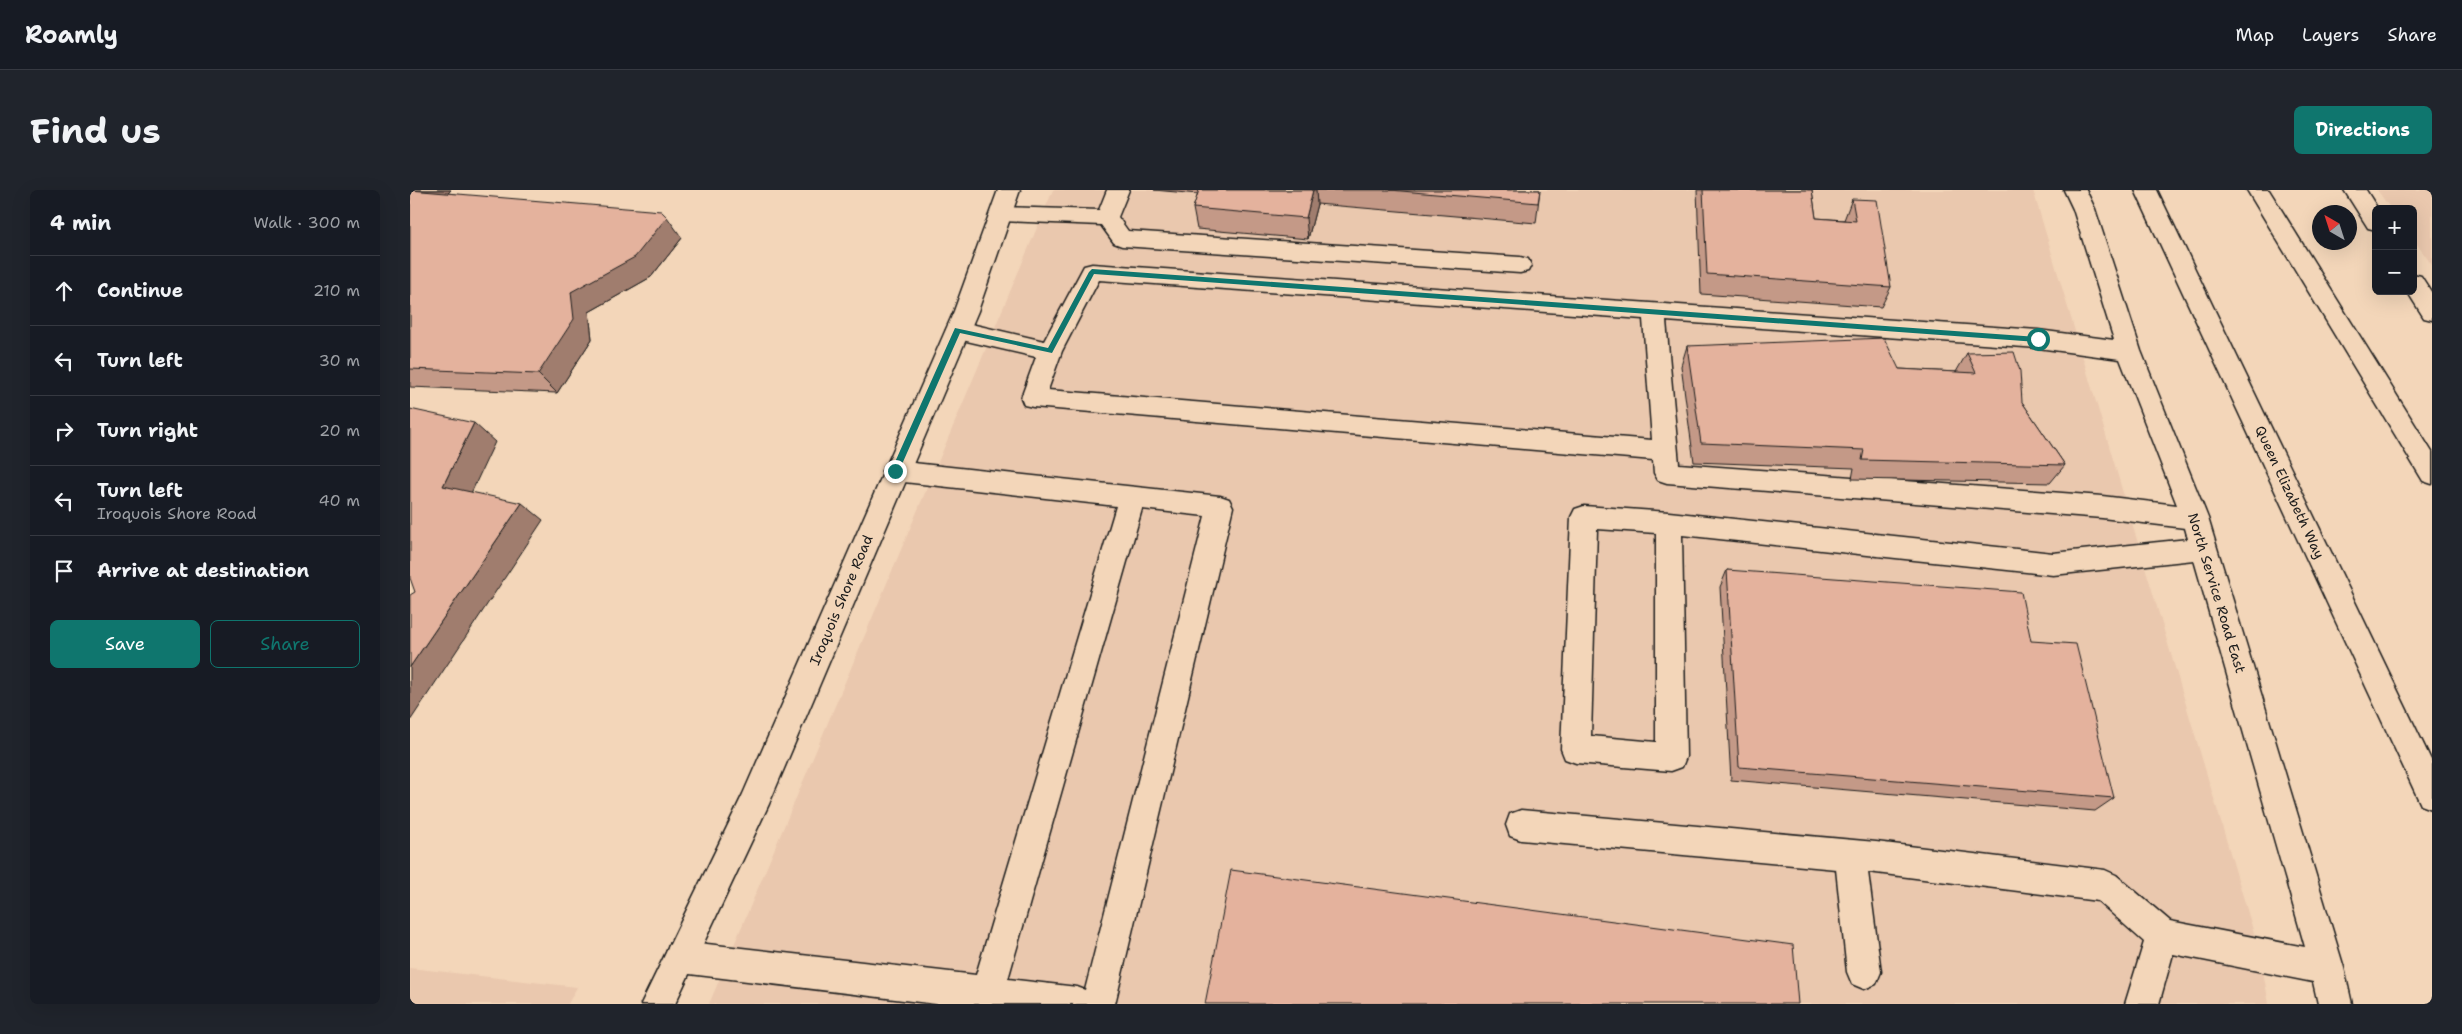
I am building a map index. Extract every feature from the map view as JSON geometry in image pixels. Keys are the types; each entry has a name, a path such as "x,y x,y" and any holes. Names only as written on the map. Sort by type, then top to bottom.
{"main road":[{"path":"1107,218 1118,190"},
{"name":"North Service Road East","path":"2075,190 2084,209 2129,351 2195,518 2327,968 2334,1004"},
{"name":"Queen Elizabeth Way","path":"2146,190 2432,795"},
{"path":"2258,190 2432,474"},
{"path":"2355,190 2372,217"},
{"path":"1005,202 1107,218 1122,238 1520,265"},
{"name":"Iroquois Shore Road","path":"658,1004 754,804 895,471 958,330 1005,202"},
{"path":"1665,451 1034,398 1050,351 1092,272 2038,339 2129,351"},
{"path":"2417,288 2432,312"},
{"path":"1654,312 1667,473 2102,507 2195,518"},
{"path":"958,330 1050,351"},
{"path":"895,471 1220,507 1098,1004"},
{"path":"986,998 1132,497"},
{"path":"1669,523 1671,756 1576,749 1584,517 1669,523 2053,564 2204,548"},
{"path":"1521,825 1850,855 2105,886 2162,936 2327,968"},
{"path":"1850,855 1864,972"},
{"path":"2142,1004 2162,936"},
{"path":"681,957 986,998 1077,1004"}],"shaded area":[{"path":"1053,190 2033,190 2259,950 2269,1004 709,1004"},
{"path":"2377,190 2432,190 2432,265 2417,244 2417,205 2388,205"},
{"path":"410,968 577,987 568,1004 410,1004"}],"building":[{"path":"410,190 661,211 667,217 635,257 571,292 574,319 538,374 410,369"},
{"path":"1199,190 1313,190 1306,218 1193,208"},
{"path":"1390,190 1540,190 1538,203"},
{"path":"1703,190 1812,190 1816,218 1856,221 1852,199 1877,200 1891,287 1707,274"},
{"path":"1884,338 1899,369 1976,373 1967,353 2014,352 2020,371 2022,402 2065,465 1862,460 1864,450 1701,443 1687,346"},
{"path":"410,409 474,423 443,486 522,503 410,667 410,595 415,592 410,578"},
{"path":"1727,570 2021,592 2031,641 2076,644 2114,798 1739,767"},
{"path":"1231,870 1793,945 1798,1004 1205,1004"}],"route":[{"path":"895,471 958,330 1050,351 1092,272 2038,339"}]}
